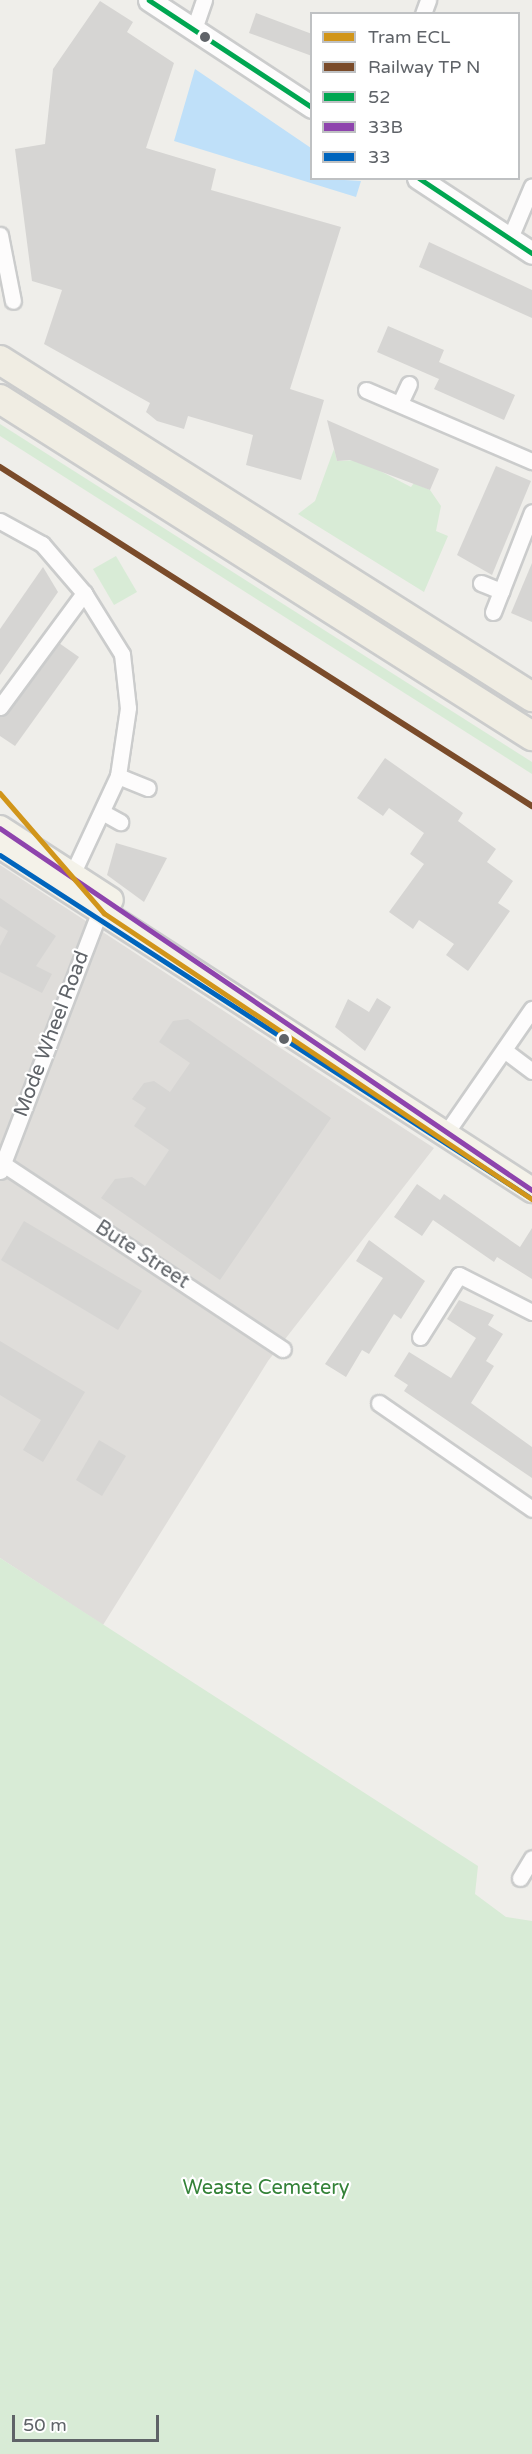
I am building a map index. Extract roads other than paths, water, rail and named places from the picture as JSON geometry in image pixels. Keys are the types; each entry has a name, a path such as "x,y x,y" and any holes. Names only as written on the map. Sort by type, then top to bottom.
{"highway":[{"path":"0,360 532,697"},
{"path":"0,399 532,736"}],"main road":[{"path":"0,828 68,882 296,1040 312,1044 532,1190"},
{"path":"0,846 68,882"}],"street":[{"path":"149,0 310,106"},
{"path":"194,29 204,0"},
{"path":"421,180 532,253"},
{"path":"510,238 532,186"},
{"path":"0,235 13,301"},
{"path":"400,404 409,384"},
{"path":"366,390 532,461"},
{"path":"493,612 532,512"},
{"path":"0,521 42,544 84,593 122,654 128,708 118,776 68,882"},
{"path":"481,584 501,591"},
{"path":"0,707 84,593"},
{"path":"118,776 148,788"},
{"path":"102,812 120,822"},
{"name":"Mode Wheel Road","path":"1,1166 102,905"},
{"path":"446,1133 532,1009"},
{"path":"504,1050 532,1071"},
{"name":"Bute Street","path":"1,1166 283,1349"},
{"path":"420,1337 459,1275 532,1312"},
{"path":"379,1403 532,1509"},
{"path":"520,1878 532,1858"}],"water":[{"path":"195,69 310,147 310,180 361,181 356,197 174,141"}],"tram line":[{"name":"ECL","path":"0,793 104,913 532,1199"}],"park label":[{"name":"Weaste Cemetery","path":"266,2188"}]}
